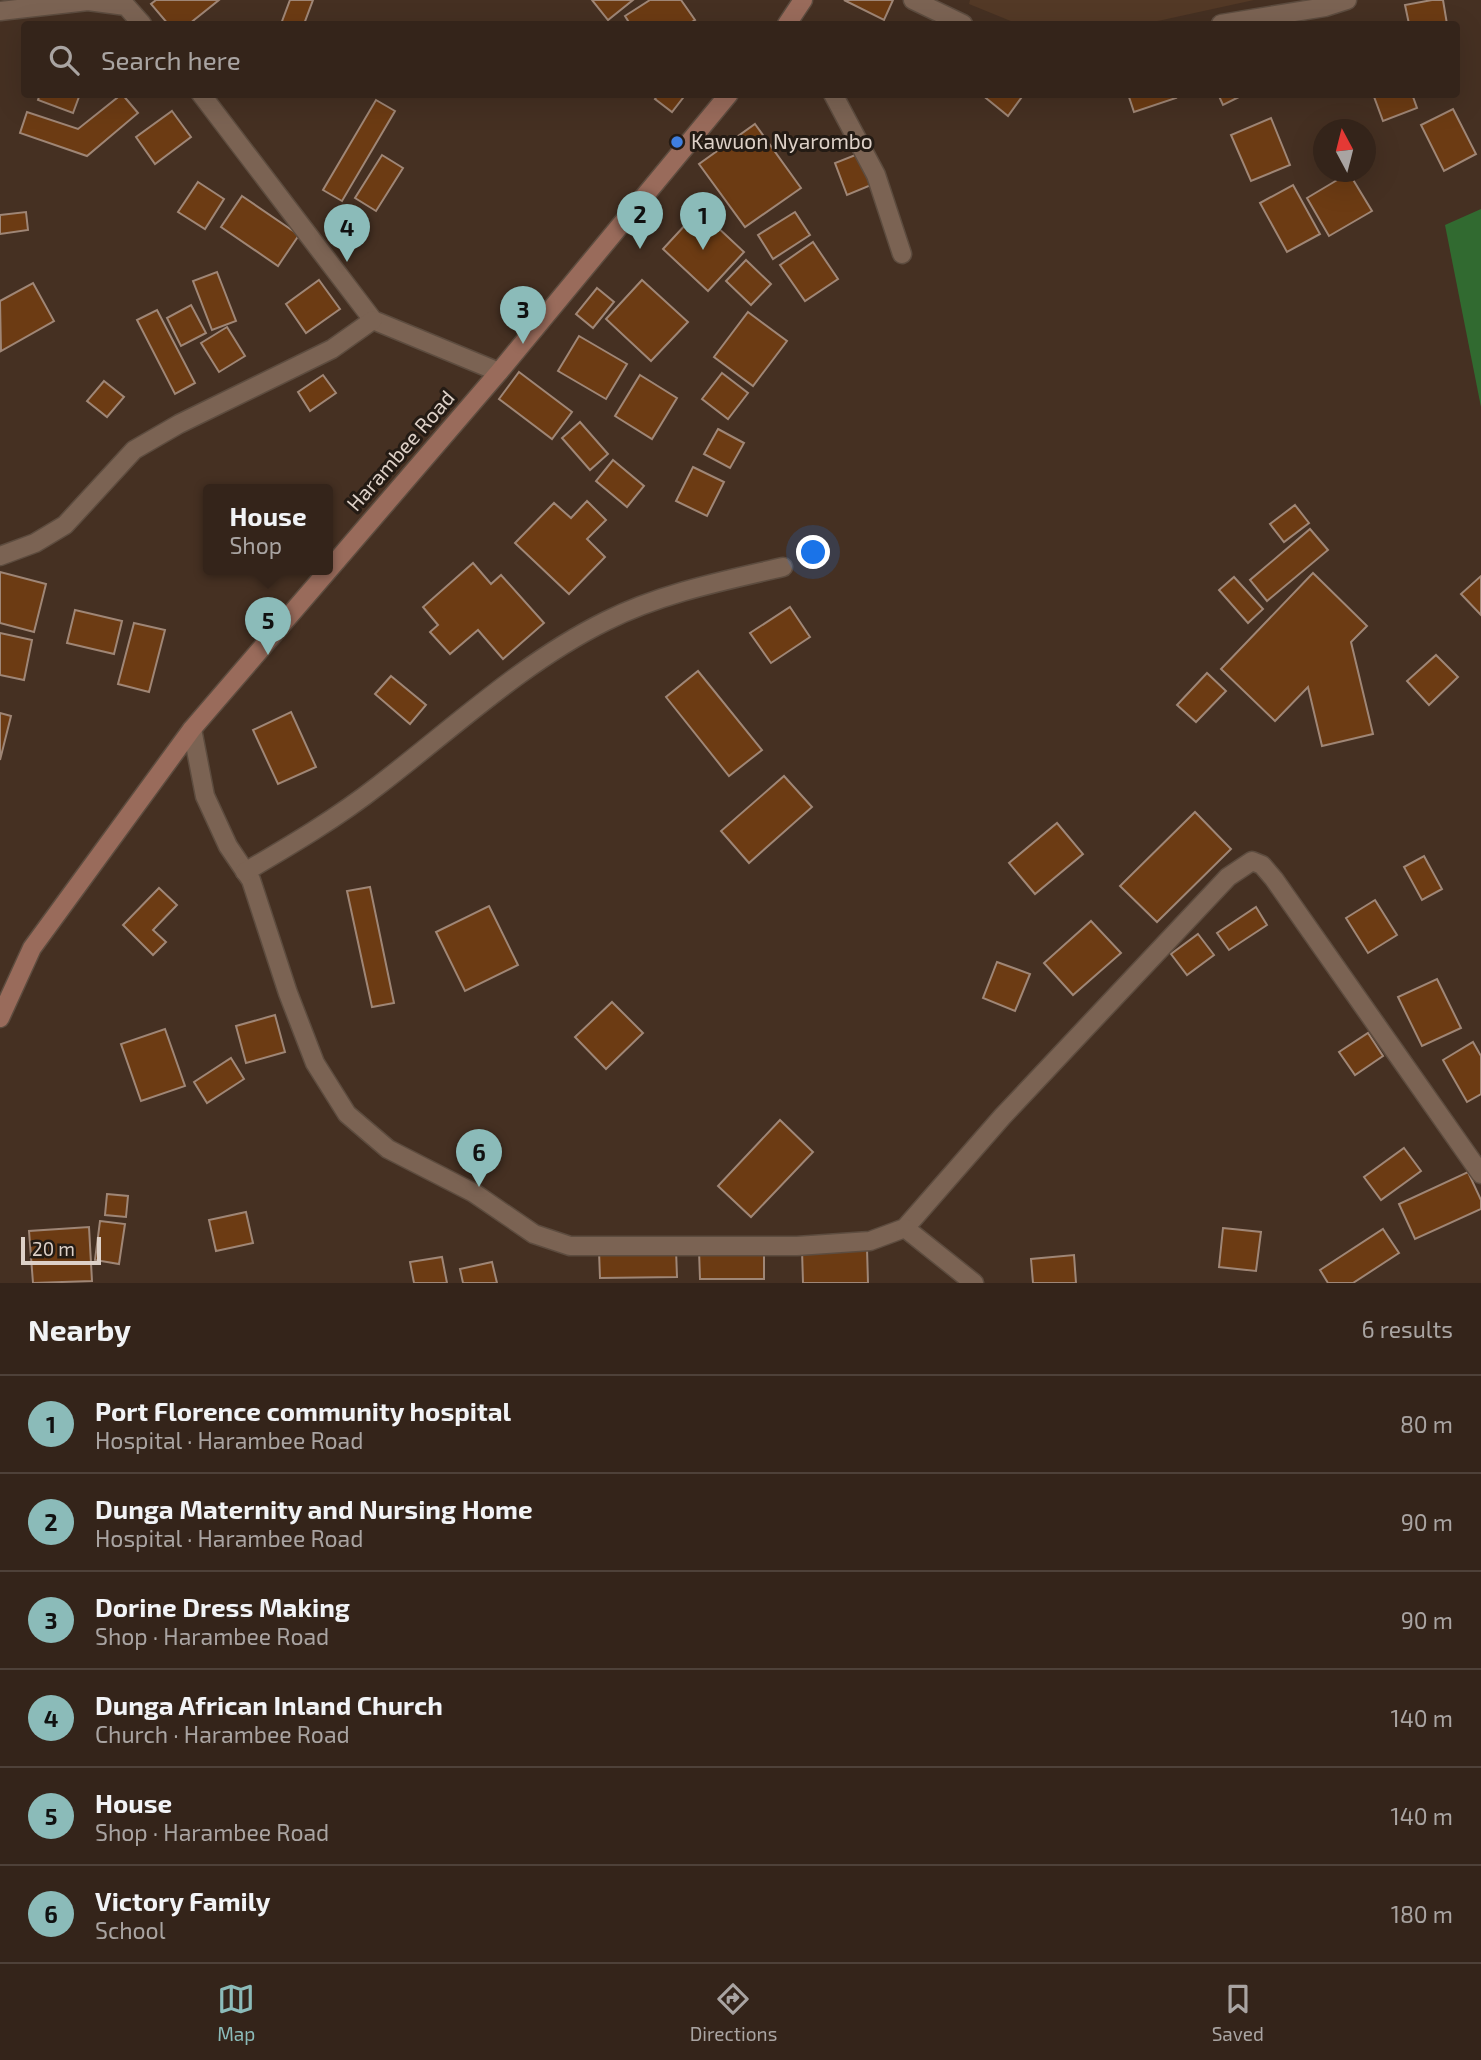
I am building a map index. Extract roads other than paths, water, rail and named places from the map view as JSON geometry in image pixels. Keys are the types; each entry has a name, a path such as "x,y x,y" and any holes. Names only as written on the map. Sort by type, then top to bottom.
{"main road":[{"path":"792,21 803,0"},
{"name":"Harambee Road","path":"333,565 499,372 726,98"},
{"name":"Harambee Road","path":"0,1017 32,948 192,729 324,575"}],"street":[{"path":"913,0 957,21"},
{"path":"1239,21 1325,7 1347,0"},
{"path":"0,11 88,1 127,3 140,21"},
{"path":"204,98 373,320 499,372"},
{"path":"835,98 876,175 902,254"},
{"path":"0,556 35,543 65,525 134,450 179,424 332,349 373,320"},
{"path":"245,872 323,825 522,673 605,621 680,591 783,567"},
{"path":"192,729 205,796 228,846 251,880 288,993 315,1063 347,1114 388,1149 474,1193 534,1234 570,1246 797,1246 870,1241 905,1228 1002,1117 1228,877 1252,861 1262,865 1274,879 1481,1174"},
{"path":"905,1228 974,1283"}],"place":[{"name":"Kawuon Nyarombo","path":"677,142"},
{"name":"Dunga Maternity and Nursing Home","path":"640,249"},
{"name":"Port Florence community hospital","path":"703,250"},
{"name":"Dunga African Inland Church","path":"347,262"},
{"name":"Dorine Dress Making","path":"523,344"},
{"name":"House","path":"268,655"},
{"name":"Victory Family","path":"479,1187"}]}
